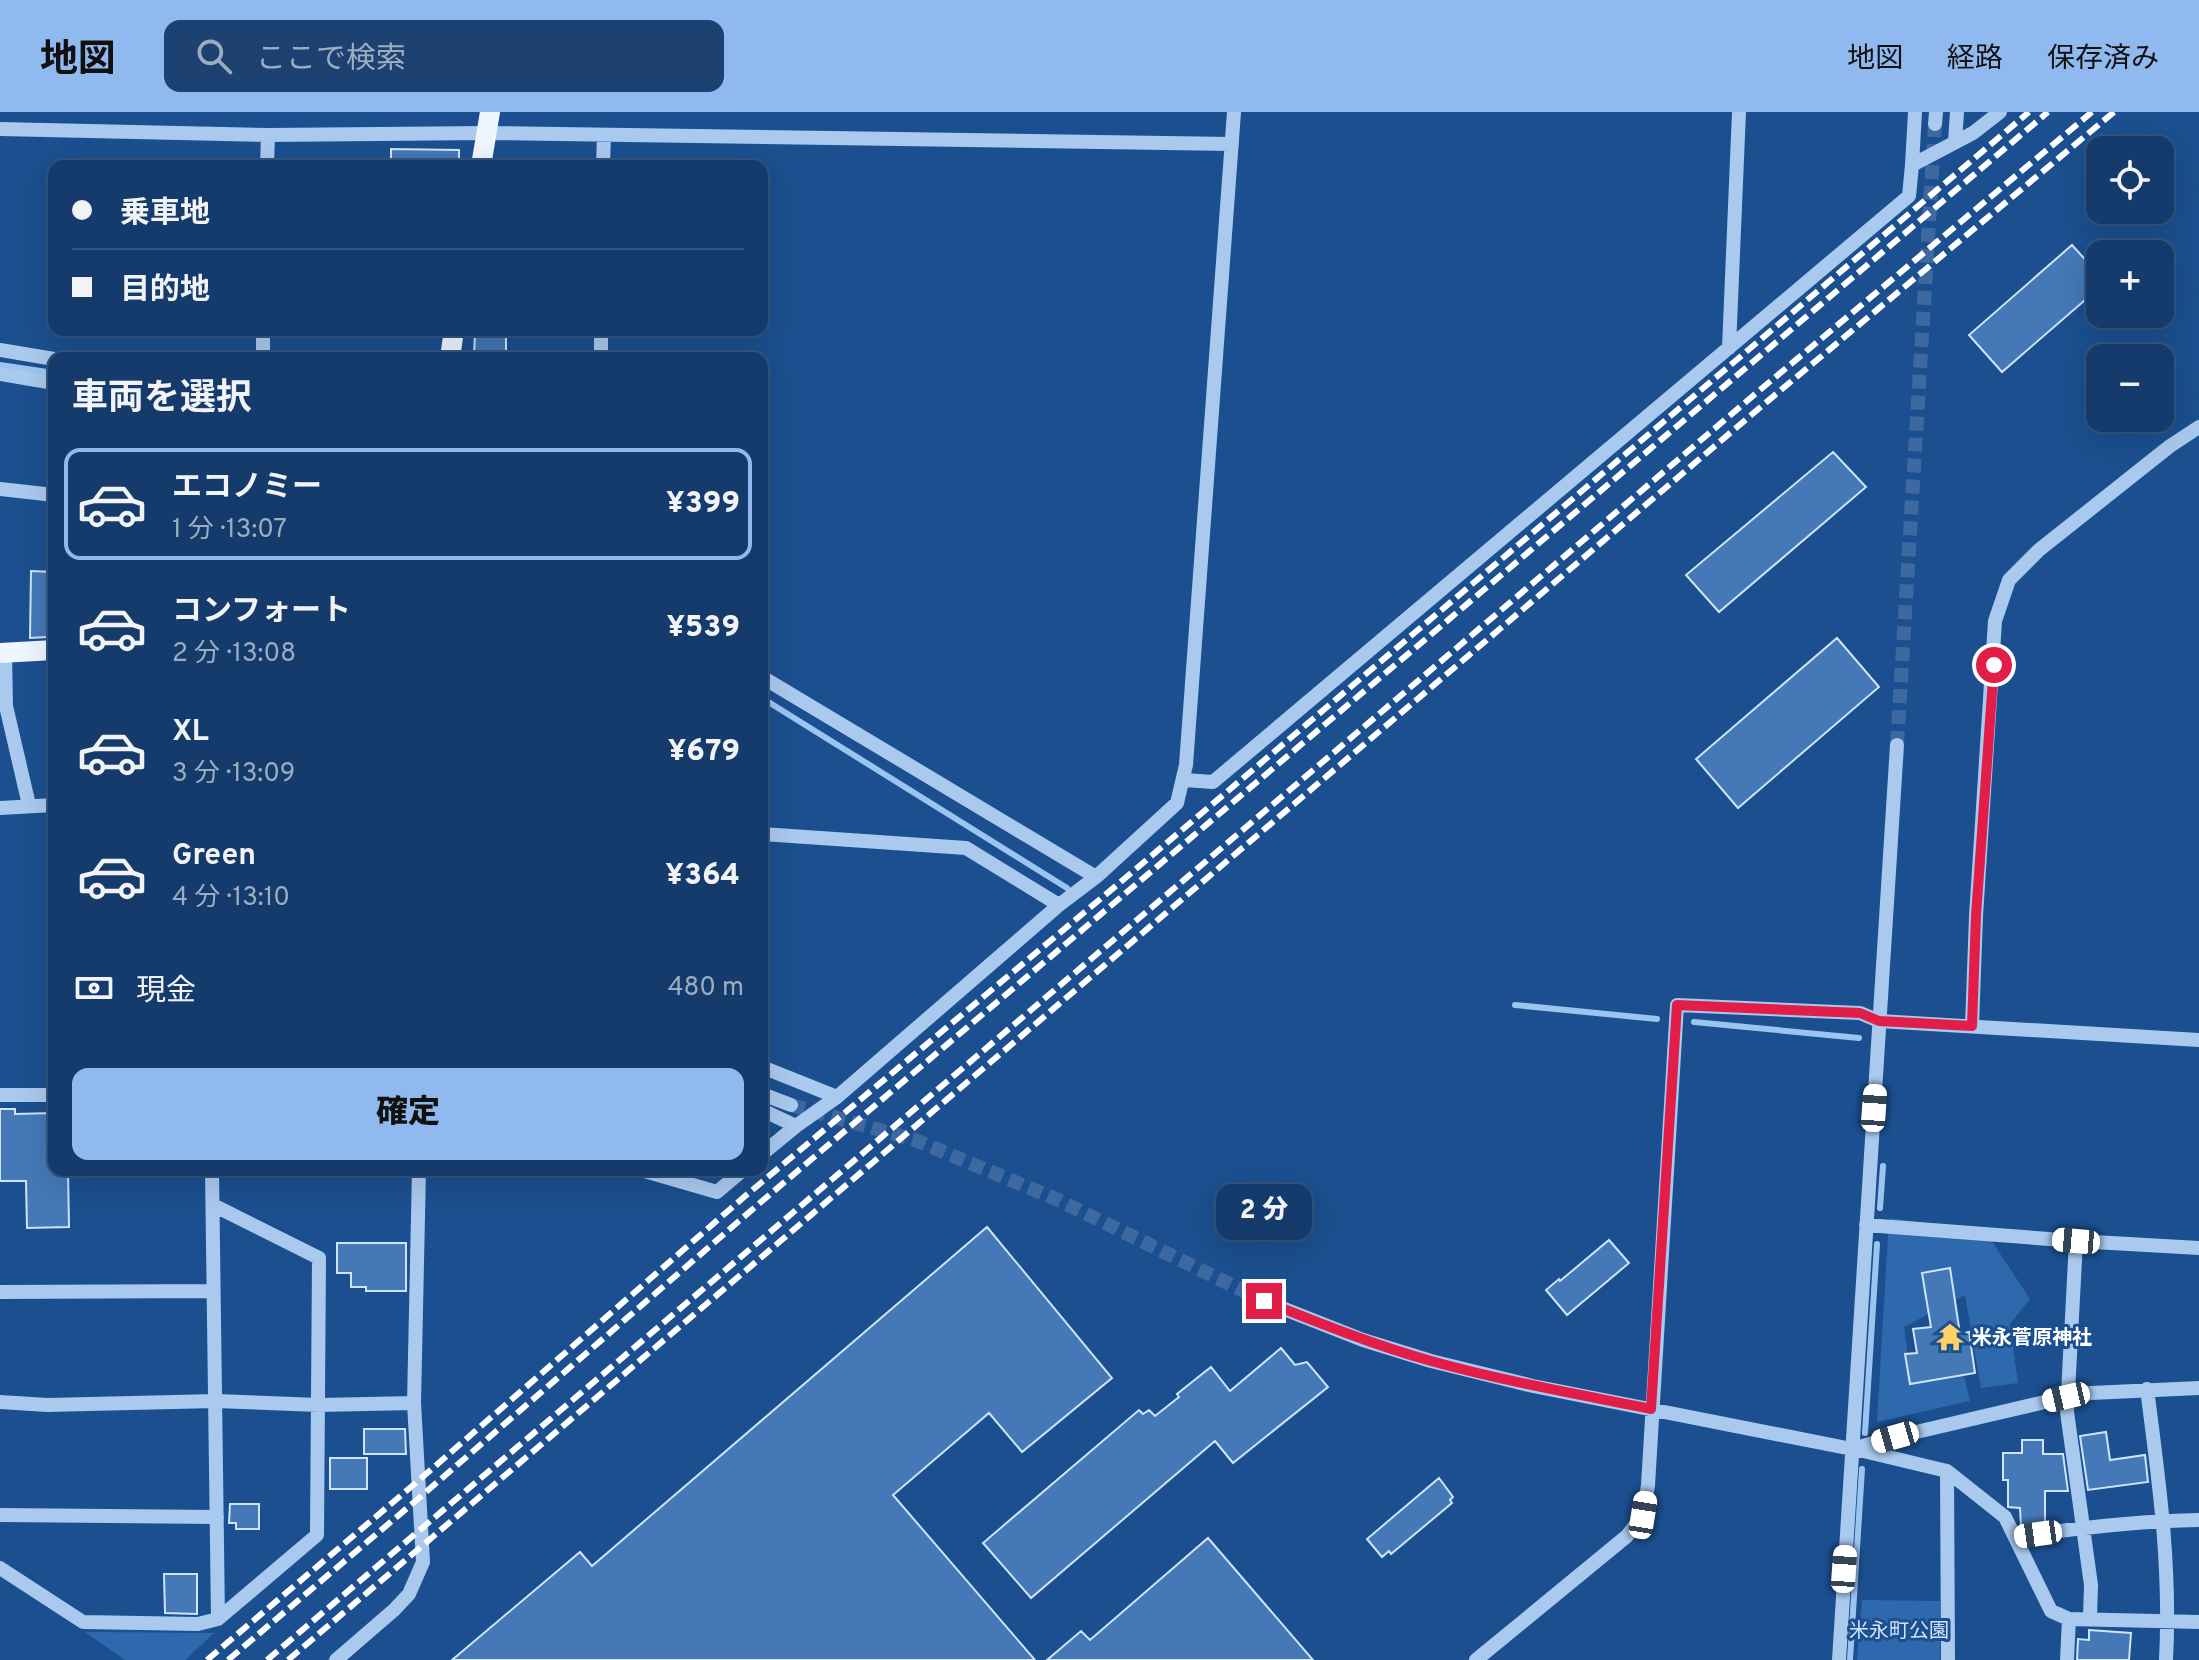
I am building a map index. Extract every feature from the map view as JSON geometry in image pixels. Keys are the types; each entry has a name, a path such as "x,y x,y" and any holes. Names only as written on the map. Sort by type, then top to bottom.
{"main road":[{"path":"482,160 490,112"},
{"path":"2,653 48,650"}],"street":[{"path":"768,1149 837,1097 1059,905 1096,877 1177,803 1184,780 1234,112"},
{"path":"1729,348 1739,112"},
{"path":"1184,780 1213,782 1909,196 1915,112"},
{"path":"1955,142 1957,112"},
{"path":"1912,165 1973,133 2000,112"},
{"path":"0,129 268,135 487,133 1232,144"},
{"path":"267,160 268,135"},
{"path":"603,160 604,135"},
{"path":"0,350 48,358"},
{"path":"0,374 48,382"},
{"path":"1972,1026 1995,621 2009,580 2039,550 2170,446 2199,427"},
{"path":"0,489 48,494"},
{"path":"2,653 6,706 29,805"},
{"path":"768,681 1096,877"},
{"path":"1839,1660 1897,745"},
{"path":"0,808 48,805"},
{"path":"768,834 966,848 1059,905"},
{"path":"1476,1660 1627,1536 1643,1515 1648,1485 1677,1005 1860,1013 1879,1021 2199,1040"},
{"path":"768,1069 837,1097"},
{"path":"0,1095 48,1095"},
{"path":"768,1096 791,1105"},
{"path":"768,1113 796,1126"},
{"path":"212,1176 218,1619"},
{"path":"336,1660 409,1594 423,1562 414,1403 419,1176"},
{"path":"662,1176 717,1192 736,1176"},
{"path":"0,1568 83,1622 198,1624 218,1619 317,1535 319,1258 213,1205"},
{"path":"1866,1225 2199,1248"},
{"path":"2076,1241 2066,1397 2091,1585 2090,1618"},
{"path":"0,1292 213,1291"},
{"path":"1264,1301 1363,1340 1431,1361 1533,1386 1852,1449 1947,1471 2005,1517 2051,1611 2069,1619 2199,1622"},
{"path":"1852,1449 2066,1397 2147,1389 2199,1388"},
{"path":"2147,1389 2164,1521 2169,1620 2166,1660"},
{"path":"0,1402 47,1405 216,1401 319,1405 414,1403"},
{"path":"1947,1471 1948,1660"},
{"path":"0,1515 217,1517"},
{"path":"2016,1537 2082,1528 2199,1520"},
{"path":"2067,1660 2069,1619"}],"green space":[{"path":"1889,1218 1985,1231 2030,1299 2010,1324 2018,1383 1981,1388 1965,1295 1904,1327 1909,1363 1960,1360 1970,1401 1877,1422"},
{"name":"米永町公園","path":"1862,1600 1940,1601 1940,1660 1857,1660"},
{"path":"85,1632 214,1633 185,1660 125,1660"}],"building":[{"path":"391,149 459,150 459,160 391,160"},
{"path":"2072,245 2086,260 2086,299 2002,372 1969,335"},
{"path":"475,336 506,336 506,352 474,352"},
{"path":"1833,452 1866,487 1719,612 1686,575"},
{"path":"31,571 48,572 47,637 30,638"},
{"path":"1837,638 1879,687 1738,808 1696,759"},
{"path":"0,1109 15,1109 15,1114 48,1113 48,1176 68,1176 69,1227 27,1228 26,1181 0,1181"},
{"path":"987,1227 1112,1378 1022,1452 989,1413 893,1495 1035,1660 452,1660 580,1552 592,1566"},
{"path":"1609,1240 1629,1263 1567,1315 1546,1290"},
{"path":"337,1243 406,1243 406,1291 366,1291 366,1287 351,1287 351,1273 337,1273"},
{"path":"1950,1268 1960,1334 1969,1332 1975,1373 1910,1384 1905,1354 1917,1353 1913,1329 1931,1327 1922,1273"},
{"path":"1281,1348 1295,1365 1307,1362 1328,1387 1233,1463 1215,1441 1031,1598 983,1543 1139,1410 1143,1414 1149,1410 1155,1416 1211,1367 1230,1391"},
{"path":"364,1429 405,1429 406,1454 364,1454"},
{"path":"2106,1432 2110,1460 2145,1455 2148,1482 2088,1490 2080,1436"},
{"path":"2022,1440 2043,1440 2043,1454 2063,1454 2068,1491 2045,1491 2045,1523 2021,1526 2020,1508 2008,1507 2008,1480 2003,1480 2003,1453 2022,1453"},
{"path":"330,1458 367,1458 367,1489 330,1489"},
{"path":"1439,1478 1453,1497 1450,1500 1452,1503 1391,1554 1389,1551 1382,1557 1367,1539"},
{"path":"230,1504 259,1504 259,1529 236,1529 236,1523 229,1523"},
{"path":"1208,1538 1313,1660 1047,1660 1081,1631 1090,1640"},
{"path":"164,1574 197,1574 197,1614 165,1613"},
{"path":"2089,1630 2131,1633 2129,1660 2077,1660 2078,1639 2089,1640"}],"waterway":[{"path":"0,365 48,372"},
{"path":"768,702 1067,888"},
{"path":"1515,1005 1657,1019"},
{"path":"1694,1022 1859,1038"},
{"path":"1880,1208 1883,1166"},
{"path":"1865,1433 1877,1244"},
{"path":"1850,1660 1862,1469"}],"tunnel":[{"path":"1897,745 1935,124"},
{"path":"791,1105 915,1140 1056,1199 1264,1301"}],"railway":[{"path":"207,1660 744,1197 2029,112"},
{"path":"228,1660 761,1202 2048,112"},
{"path":"267,1660 1754,395 2092,112"},
{"path":"288,1660 1763,405 2114,112"}],"place":[{"name":"米永菅原神社","path":"1950,1337"}],"route":[{"path":"1264,1301 1363,1340 1431,1361 1533,1386 1651,1409 1677,1005 1860,1013 1879,1021 1972,1026 1976,916 1994,665"}]}
